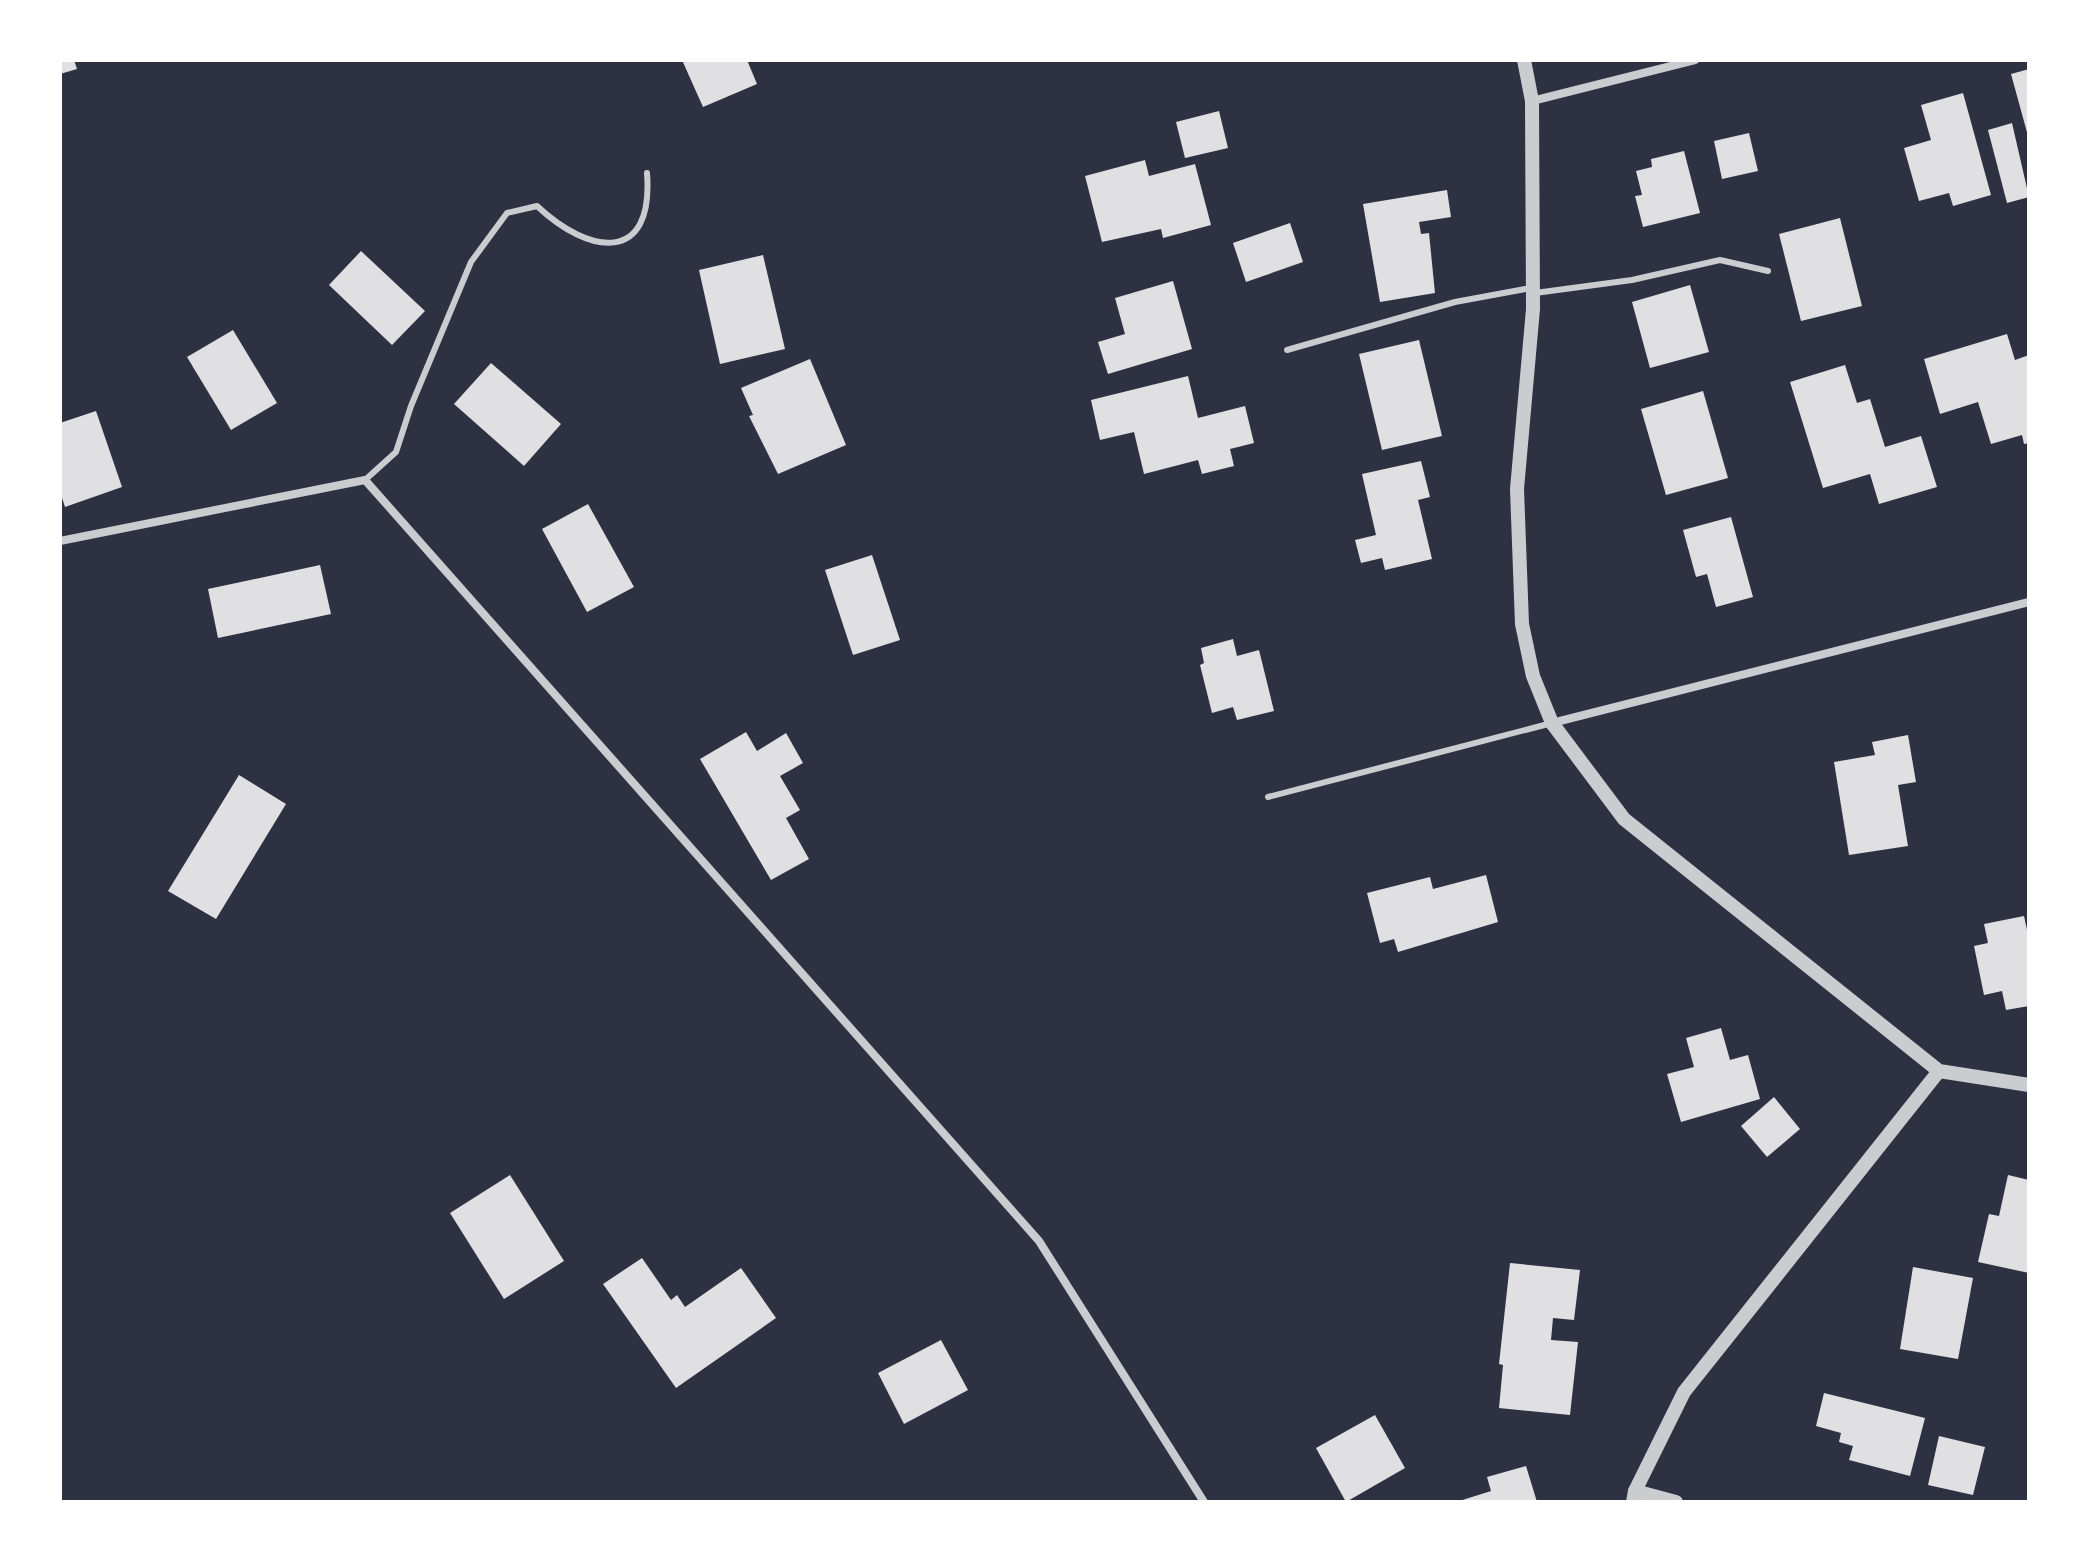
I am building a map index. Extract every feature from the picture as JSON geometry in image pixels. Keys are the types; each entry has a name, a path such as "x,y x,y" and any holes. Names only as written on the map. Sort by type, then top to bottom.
{"street":[{"path":"1524,60 1532,101 1531,291 1517,489 1522,624 1533,676 1552,723 1624,819 1939,1071 2029,1085"},
{"path":"1532,101 1695,60"},
{"path":"60,541 365,480 1039,1241 1204,1502"},
{"path":"1552,723 2029,602"},
{"path":"1676,1502 1634,1497 1684,1392 1939,1071"}],"lane":[{"path":"365,480 396,452 471,262 507,213 537,206 584,237 609,244 625,240 642,224 648,209 647,173"},
{"path":"1287,350 1455,302 1632,280 1720,260 1768,271"},
{"path":"1268,797 1552,723"}],"building":[{"path":"60,60 74,60 77,69 60,74"},
{"path":"682,60 747,60 757,84 703,107"},
{"path":"2029,69 2029,136 2028,136 2011,74"},
{"path":"1963,93 1991,195 1953,206 1949,193 1919,201 1904,148 1931,140 1921,105"},
{"path":"1219,111 1228,148 1185,158 1176,122"},
{"path":"2012,123 2029,197 2007,203 1988,130"},
{"path":"1749,133 1758,171 1722,179 1714,141"},
{"path":"1684,151 1700,213 1643,227 1635,196 1642,195 1636,171 1652,167 1651,159"},
{"path":"1145,160 1149,176 1195,164 1211,225 1163,238 1161,229 1102,242 1085,176"},
{"path":"1447,190 1451,217 1419,222 1421,234 1429,233 1435,293 1380,302 1363,204"},
{"path":"1840,218 1862,306 1801,321 1779,234"},
{"path":"1290,223 1303,262 1246,282 1233,243"},
{"path":"361,251 425,311 392,345 329,285"},
{"path":"763,255 785,349 720,364 699,270"},
{"path":"1173,281 1192,349 1108,374 1098,342 1125,334 1115,298"},
{"path":"1690,285 1709,352 1650,368 1632,302"},
{"path":"233,330 277,403 231,430 187,357"},
{"path":"2007,334 2015,360 2029,355 2029,443 2024,444 2022,435 1991,444 1978,402 1940,414 1924,359"},
{"path":"1419,340 1442,436 1382,450 1359,354"},
{"path":"810,359 846,445 778,474 749,416 753,415 741,388"},
{"path":"491,363 561,424 524,466 454,404"},
{"path":"1845,365 1857,403 1870,399 1885,447 1921,436 1937,487 1879,504 1870,474 1823,488 1790,382"},
{"path":"1188,376 1198,418 1245,406 1254,443 1230,449 1234,466 1202,474 1198,460 1144,474 1134,432 1100,440 1091,400"},
{"path":"1703,391 1728,478 1666,495 1641,409"},
{"path":"96,411 122,487 65,507 60,492 60,423"},
{"path":"1421,461 1430,497 1418,500 1432,559 1385,570 1382,558 1361,563 1355,540 1376,535 1362,474"},
{"path":"588,504 634,587 587,612 542,529"},
{"path":"1731,517 1753,597 1716,607 1707,574 1696,577 1683,530"},
{"path":"872,555 900,640 853,655 825,570"},
{"path":"320,565 331,614 218,638 208,589"},
{"path":"1233,639 1237,656 1259,650 1274,711 1237,720 1233,707 1212,713 1200,665 1204,663 1201,648"},
{"path":"746,732 757,751 786,733 803,763 780,776 800,810 786,818 809,859 771,880 700,759"},
{"path":"1908,735 1916,782 1898,785 1908,846 1849,855 1834,762 1875,755 1872,742"},
{"path":"239,775 286,804 216,919 168,891"},
{"path":"1486,875 1498,922 1398,952 1394,939 1380,943 1367,893 1430,877 1433,889"},
{"path":"2024,916 2029,939 2029,1006 2006,1010 2002,991 1984,995 1974,946 1988,943 1984,924"},
{"path":"1721,1028 1730,1060 1748,1055 1760,1099 1681,1122 1667,1074 1694,1067 1686,1038"},
{"path":"1774,1097 1800,1129 1767,1157 1741,1126"},
{"path":"510,1175 564,1261 504,1299 450,1213"},
{"path":"2008,1175 2029,1180 2029,1273 1978,1262 1989,1214 1999,1216"},
{"path":"642,1258 671,1300 677,1295 685,1307 741,1268 776,1318 676,1388 603,1284"},
{"path":"1510,1263 1580,1270 1574,1320 1553,1318 1551,1340 1578,1342 1570,1415 1499,1408 1503,1365 1499,1364"},
{"path":"1913,1267 1973,1278 1958,1359 1900,1349"},
{"path":"941,1340 968,1390 904,1424 878,1373"},
{"path":"1824,1393 1925,1418 1910,1476 1849,1460 1853,1446 1839,1442 1841,1433 1816,1426"},
{"path":"1375,1415 1405,1468 1346,1502 1316,1448"},
{"path":"1939,1436 1985,1447 1973,1495 1928,1485"},
{"path":"1526,1466 1537,1502 1456,1502 1491,1491 1487,1477"}]}
